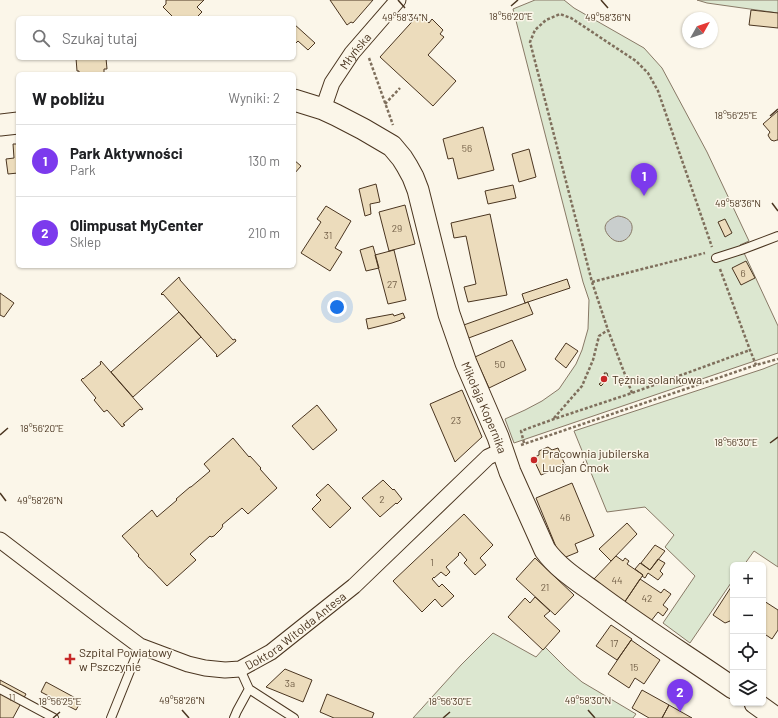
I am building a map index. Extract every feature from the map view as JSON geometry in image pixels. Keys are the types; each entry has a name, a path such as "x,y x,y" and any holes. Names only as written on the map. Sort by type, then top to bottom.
{"street":[{"name":"Młyńska","path":"323,109 332,84 352,53 398,0"},
{"name":"Mikołaja Kopernika","path":"296,101 323,109 363,129 392,146 407,166 418,190 449,314 466,363 510,448 510,472 545,550 564,570 611,605 730,686"},
{"path":"0,125 16,123"},
{"name":"Doktora Witolda Antesa","path":"0,540 100,618 140,646 188,664 205,668 240,670 271,652 354,586 488,457 510,448"},
{"path":"759,706 776,718"}],"lane":[{"path":"715,254 741,250 778,236"},
{"path":"111,718 140,646"},
{"path":"240,670 249,689 294,718"},
{"path":"0,689 54,718"},
{"path":"234,718 249,689"}],"path":[{"path":"632,393 608,330 592,282 530,42 535,30 546,20 560,14 571,18 636,61 648,73 658,91 715,254 756,365"},
{"path":"363,41 385,104 396,130"},
{"path":"385,104 400,88"},
{"path":"592,282 715,254"},
{"path":"554,419 582,386 593,360 599,336 608,330"},
{"path":"524,443 521,431 750,350"},
{"path":"510,448 778,358"}],"green space":[{"path":"535,0 564,0 574,8 644,48 662,68 707,152 749,241 740,245 778,326 778,353 514,443 505,419 542,401 559,389 576,364 588,329 589,300 583,282 513,9"},
{"path":"697,0 778,0 778,13 707,3"},
{"path":"778,363 778,567 754,551 746,562 730,562 730,584 690,643 663,623 695,576 665,547 674,535 645,507 607,512 574,431"},
{"path":"493,633 536,657 545,647 582,682 636,714 633,718 413,718 461,665"}],"shaded area":[{"path":"618,216 627,218 631,223 632,229 627,239 615,241 606,232 605,226 608,221"}],"building":[{"path":"166,0 204,0 197,7 202,12 198,16 172,16 163,7 166,4"},
{"path":"330,0 373,0 353,23 351,22 347,25"},
{"path":"751,10 778,13 778,28 749,25"},
{"path":"419,14 429,23 432,19 443,30 440,34 444,37 428,55 456,81 433,106 380,57"},
{"path":"296,26 315,43 308,50 298,41 296,43"},
{"path":"76,60 106,60 107,69 104,69 104,72 77,71"},
{"path":"778,111 778,140 774,141 769,137 768,135 770,132 763,124"},
{"path":"483,127 494,170 458,179 453,158 448,159 443,139"},
{"path":"13,144 16,144 16,173 8,174 6,159 14,158"},
{"path":"529,149 536,177 519,182 512,154"},
{"path":"296,162 301,166 296,172"},
{"path":"376,184 380,202 370,204 371,214 365,216 359,189"},
{"path":"513,185 516,198 488,204 485,191"},
{"path":"405,205 415,244 389,251 379,212"},
{"path":"326,206 351,221 335,248 342,252 330,271 301,253 321,222 317,219"},
{"path":"490,214 507,295 468,302 464,287 476,284 466,236 454,238 451,223"},
{"path":"725,219 732,233 725,237 718,222"},
{"path":"373,246 379,268 366,271 360,250"},
{"path":"394,250 406,300 388,304 375,255"},
{"path":"746,261 755,278 741,285 732,268"},
{"path":"179,277 233,340 235,339 236,341 217,357 217,355 163,294 161,294"},
{"path":"567,279 570,288 525,303 522,294"},
{"path":"0,293 14,303 4,317 0,315"},
{"path":"528,302 533,314 466,339 461,326"},
{"path":"179,312 201,337 133,397 111,372"},
{"path":"403,313 405,318 401,320 368,329 366,319 393,314 394,316"},
{"path":"512,340 526,370 489,388 475,357"},
{"path":"566,343 578,351 566,368 555,359"},
{"path":"101,361 143,409 140,409 123,424 125,425 122,427 107,410 104,412 94,400 96,398 81,380 101,364"},
{"name":"Tężnia solankowa","path":"604,373 607,373 608,377 604,379 604,383 601,386 599,384 602,382 602,378 605,375"},
{"path":"462,390 482,437 455,462 430,404"},
{"path":"317,405 337,430 313,450 292,426"},
{"path":"233,438 249,457 250,456 261,468 260,469 277,488 248,514 242,508 222,525 223,526 221,529 214,536 210,536 190,554 196,560 167,586 138,556 139,555 122,536 152,510 157,517 210,471 204,464"},
{"path":"548,447 552,450 558,448 565,465 541,475 533,458 539,455 539,451"},
{"path":"383,480 393,490 394,489 402,499 380,517 362,498"},
{"path":"572,483 594,536 575,544 578,552 561,559 536,498"},
{"path":"328,484 351,508 330,528 312,509 321,500 316,495"},
{"path":"464,514 493,545 480,558 486,565 475,575 464,563 467,560 460,552 458,554 459,555 446,567 450,572 446,576 441,572 432,579 439,587 442,584 454,596 442,607 435,599 422,612 393,581"},
{"path":"627,523 637,534 611,561 599,549"},
{"path":"655,545 665,551 650,570 641,563"},
{"path":"616,556 623,561 625,558 629,561 627,564 643,575 624,603 593,580"},
{"path":"535,558 574,595 555,615 516,579"},
{"path":"658,559 665,563 660,571 663,574 658,580 648,573 645,578 635,569 640,563 650,570"},
{"path":"640,579 661,593 664,589 671,594 663,605 668,609 663,616 658,612 651,621 624,603"},
{"path":"730,589 730,621 725,623 713,615"},
{"path":"535,597 550,611 544,616 560,631 543,650 508,617 525,598 530,603"},
{"path":"766,602 778,610 778,630 772,639 766,635"},
{"path":"611,625 632,639 617,660 596,646"},
{"path":"631,640 660,660 644,684 635,678 629,688 608,674"},
{"path":"285,669 312,680 303,702 266,687"},
{"path":"0,680 26,694 13,718 0,718"},
{"path":"46,682 81,701 76,710 41,692"},
{"path":"642,690 669,705 662,718 649,718 632,708"},
{"path":"327,694 374,713 372,718 334,718 320,712"},
{"path":"669,705 692,718 662,718"}],"place":[{"name":"Park Aktywności","path":"644,196"},
{"name":"Tężnia solankowa","path":"604,379"},
{"name":"Pracownia jubilerska Lucjan Ćmok","path":"534,460"},
{"name":"Szpital Powiatowy w Pszczynie","path":"70,659"},
{"name":"Olimpusat MyCenter","path":"680,712"}]}
